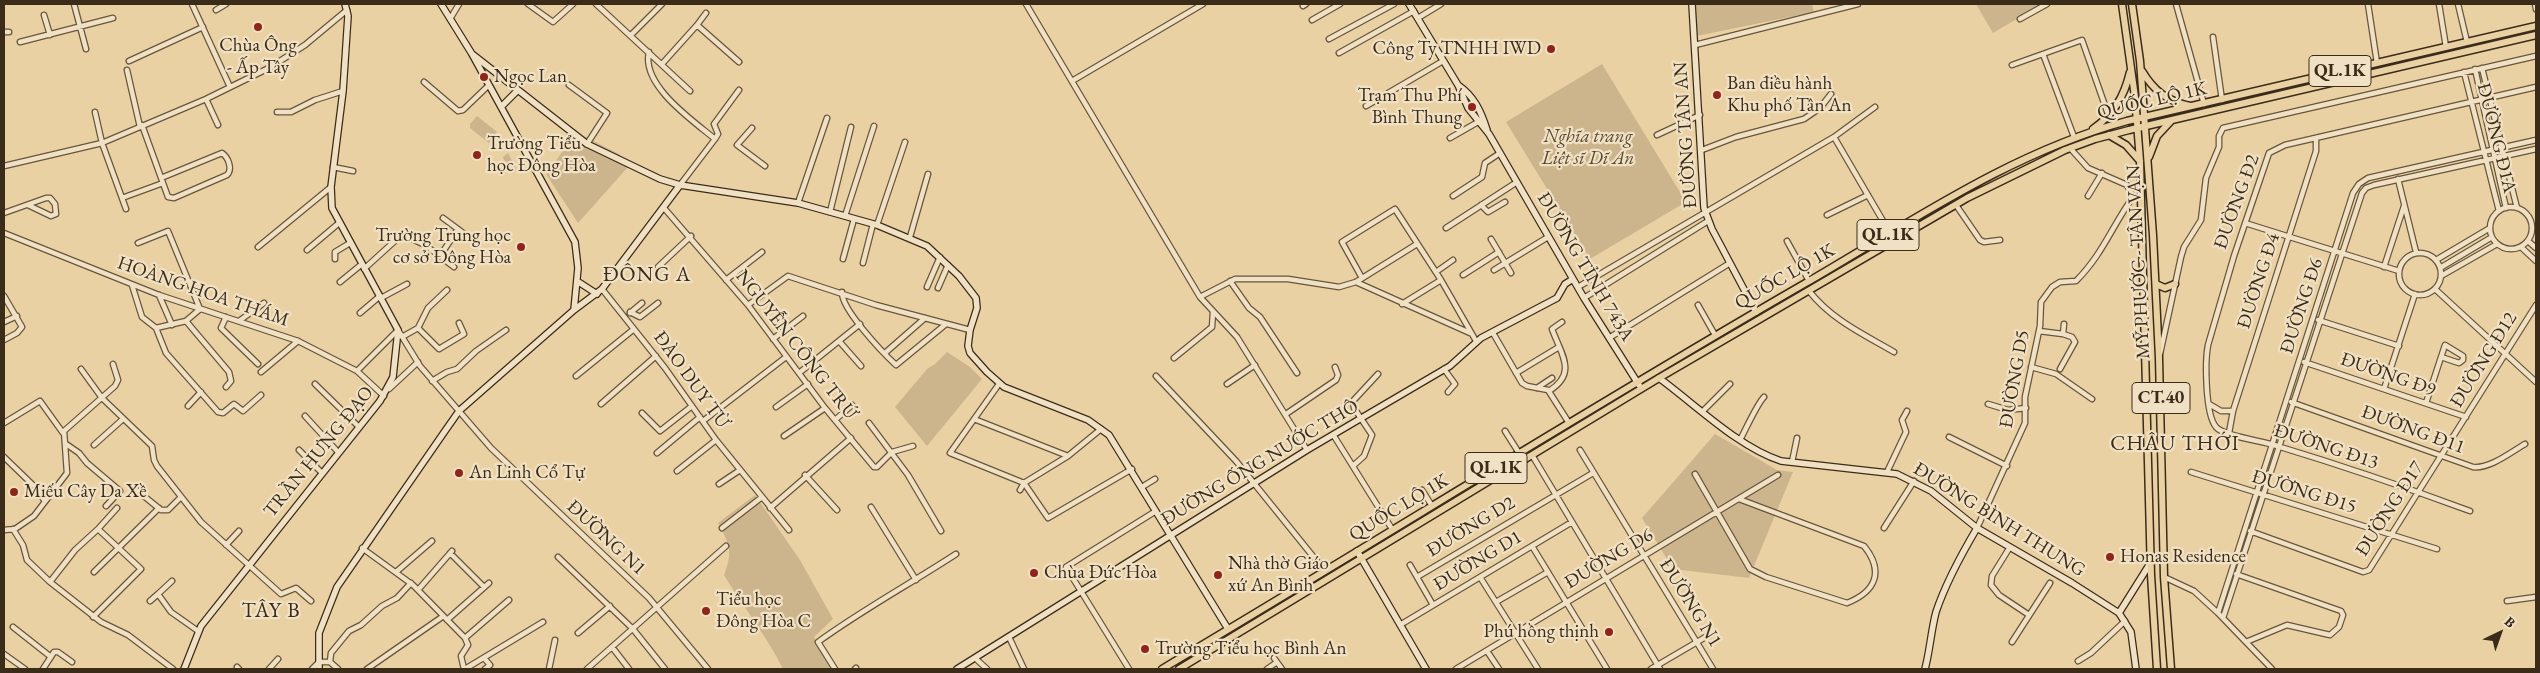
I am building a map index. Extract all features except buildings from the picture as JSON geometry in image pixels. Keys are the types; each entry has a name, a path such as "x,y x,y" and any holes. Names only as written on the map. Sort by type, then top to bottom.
{"main road":[{"name":"MỸ PHƯỚC - TÂN VẠN","path":"2122,4 2137,119 2140,161 2151,575 2157,669"},
{"name":"MỸ PHƯỚC - TÂN VẠN","path":"2132,4 2145,118 2156,284 2164,578 2171,669"},
{"name":"QUỐC LỘ 1K","path":"1162,669 1650,373 1810,281 1962,190 2074,137 2137,119 2536,26"},
{"name":"QUỐC LỘ 1K","path":"1183,668 1659,378 1956,205 2037,162 2070,148 2109,135 2536,35"},
{"path":"2091,131 2109,116 2124,93 2131,68"},
{"path":"2140,68 2160,94 2174,102 2194,106"},
{"path":"2148,160 2157,136 2171,120"},
{"path":"2109,135 2126,145 2140,161"},
{"path":"2156,284 2165,288 2175,284"},
{"path":"1756,312 1760,320"},
{"path":"1650,373 1659,378"},
{"path":"2151,575 2164,578"},
{"path":"1228,629 1233,637"}],"street":[{"path":"74,4 86,49"},
{"path":"192,4 230,87"},
{"path":"216,10 226,4"},
{"path":"441,4 472,54 575,242 578,268 574,310"},
{"path":"450,19 459,4"},
{"path":"528,4 553,22 573,4"},
{"path":"534,8 538,4"},
{"path":"596,4 690,91"},
{"path":"631,35 662,4"},
{"path":"1026,4 1200,297 1236,337 1307,450"},
{"path":"1072,81 1203,4"},
{"path":"1312,20 1340,4"},
{"path":"1329,39 1394,4"},
{"name":"ĐƯỜNG TỈNH 743A","path":"1409,4 1458,85 1459,91 1500,153 1584,298 1642,389"},
{"path":"1418,18 1441,4"},
{"name":"ĐƯỜNG TÂN AN","path":"1692,4 1705,212 1756,312"},
{"path":"1695,44 1858,4"},
{"path":"2020,18 2047,4"},
{"path":"2176,4 2204,104"},
{"path":"2368,4 2377,63"},
{"path":"2439,4 2446,47"},
{"path":"2458,4 2467,42"},
{"path":"2535,4 2536,8"},
{"path":"4,166 102,143 206,99 269,68 305,45 346,7"},
{"path":"346,7 343,91 331,187 332,208 398,330 357,371"},
{"path":"1338,54 1414,11"},
{"path":"662,64 706,13"},
{"path":"44,15 50,35"},
{"path":"20,42 113,18"},
{"path":"697,25 739,62"},
{"path":"129,61 203,27"},
{"path":"2213,37 2222,100"},
{"path":"2012,64 2082,40 2109,116"},
{"path":"649,52 648,68 657,85 715,139"},
{"path":"472,54 587,144 660,179 680,185 798,203 875,224 910,237 927,246 948,265 976,298 976,313 970,330 970,353 999,384 1088,420 1101,428 1116,444 1228,629"},
{"path":"2043,54 2074,137"},
{"path":"2159,358 2184,247 2201,220 2206,178 2219,147 2219,136 2223,128 2536,56"},
{"path":"1366,106 1444,61"},
{"name":"ĐƯỜNG Đ1A","path":"2482,68 2517,208"},
{"name":"ĐƯỜNG Đ1A","path":"2475,69 2506,208"},
{"path":"122,198 162,180 220,153 223,153 227,158 230,171 227,175 174,198 168,197 162,180 141,126 127,70"},
{"name":"ĐƯỜNG Đ1A","path":"2464,72 2499,211"},
{"path":"424,82 458,111 463,110 489,85"},
{"path":"570,85 607,113 587,144"},
{"name":"ĐƯỜNG TỈNH 743A","path":"1458,85 1468,92 1481,112 1488,134"},
{"name":"ĐƯỜNG Đ2","path":"2229,433 2216,428 2209,404 2206,357 2245,223 2270,153 2285,145 2489,96 2536,87"},
{"path":"501,107 518,90"},
{"path":"320,669 318,662 318,639 322,620 337,587 362,548 459,411 574,310 599,291 715,139 718,134 714,124 740,90"},
{"path":"277,112 290,112 315,100 343,91"},
{"path":"1702,150 1736,137 1804,119 1820,108 1831,94"},
{"path":"206,99 218,125"},
{"path":"1578,287 1834,137 1875,107"},
{"path":"95,112 102,143 126,209"},
{"path":"1657,135 1700,115"},
{"path":"798,203 827,118"},
{"path":"1450,138 1478,122"},
{"path":"845,216 874,126"},
{"path":"830,212 851,127"},
{"path":"752,128 737,146 765,166"},
{"path":"1834,137 1890,234"},
{"name":"ĐƯỜNG Đ4","path":"2229,433 2233,411 2316,151 2316,138"},
{"name":"ĐƯỜNG Đ6","path":"2223,618 2257,493 2350,204 2359,184 2368,178 2383,174 2536,140"},
{"path":"863,263 905,142"},
{"path":"2070,148 2084,165 2127,185 2133,197 2141,205"},
{"name":"ĐƯỜNG Đ6","path":"2248,531 2279,447 2357,207 2366,188 2384,182 2536,149"},
{"path":"1453,196 1482,177 1485,163 1500,153"},
{"path":"2425,165 2427,173"},
{"path":"333,167 353,171"},
{"path":"2088,196 2102,173"},
{"path":"910,237 928,174"},
{"path":"2383,174 2384,182"},
{"path":"2398,179 2416,252"},
{"path":"1446,228 1516,182"},
{"path":"258,247 331,187"},
{"path":"1827,216 1868,195"},
{"name":"ĐƯỜNG D5","path":"1925,669 1938,606 1956,565 1977,528 2024,428 2026,408 2024,397 2039,332 2041,302 2052,287 2060,282 2076,281 2091,266 2133,197"},
{"path":"4,214 28,205 50,198 55,204 56,214 51,216 28,205"},
{"path":"1481,205 1488,212 1505,202"},
{"path":"2350,204 2357,207"},
{"path":"1956,205 1980,240 1984,242 2000,240"},
{"path":"2384,267 2404,205"},
{"name":"NGUYỄN CÔNG TRỨ","path":"664,208 691,236 748,305 825,408 876,467 892,452 913,446"},
{"path":"2506,208 2517,208 2527,215 2534,233 2520,247 2507,249 2497,244 2492,237 2490,228 2492,219 2499,211 2506,208"},
{"path":"1362,278 1343,241 1396,209 1441,280 1476,341"},
{"path":"443,218 474,241"},
{"path":"843,259 854,219"},
{"path":"1584,298 1708,221"},
{"path":"307,250 339,223"},
{"path":"2245,223 2399,271"},
{"path":"2436,260 2490,228"},
{"path":"440,256 458,229"},
{"path":"138,243 168,231 200,310 186,321 156,328"},
{"name":"HOÀNG HOA THÁM","path":"4,233 159,296 298,341 357,371 384,396"},
{"path":"340,282 401,236 406,236 425,245 454,267"},
{"path":"658,267 691,236"},
{"path":"1494,270 1548,237"},
{"path":"2440,268 2492,237"},
{"path":"1491,239 1511,273"},
{"path":"1787,241 1810,281"},
{"path":"2528,241 2536,248"},
{"path":"334,259 335,252 350,243"},
{"path":"1200,297 1230,280 1252,278 1288,280 1339,287 1356,282 1417,244"},
{"path":"2441,276 2497,244"},
{"path":"2460,246 2469,260"},
{"path":"2520,247 2536,261"},
{"path":"726,280 762,252"},
{"path":"1463,275 1500,252"},
{"path":"2416,252 2428,254 2436,260 2441,276 2435,289 2429,293 2415,294 2404,288 2400,282 2399,271 2405,258 2416,252"},
{"path":"927,287 940,257"},
{"path":"1627,258 1632,268"},
{"path":"1436,272 1453,260"},
{"path":"1609,338 1730,263"},
{"path":"938,288 948,265"},
{"path":"1615,265 1622,275"},
{"path":"748,305 785,276 842,292 876,305 970,330"},
{"name":"ĐƯỜNG ỐNG NƯỚC THÔ","path":"957,669 1080,594 1170,535 1307,450 1334,436 1444,370 1468,351 1476,341 1557,298 1562,294 1565,284 1573,279"},
{"path":"1230,280 1249,308 1260,317 1297,373"},
{"path":"1402,304 1441,280"},
{"path":"577,281 599,291"},
{"path":"1356,282 1470,333"},
{"path":"360,313 381,297 407,284"},
{"path":"132,286 142,317 156,328 166,353 221,414 234,404 243,411 261,395"},
{"path":"2435,289 2536,382"},
{"path":"402,337 418,328 428,308 446,290"},
{"name":"ĐÀO DUY TỪ","path":"599,291 625,317 656,356 716,440 789,530"},
{"path":"1809,291 1822,307 1841,322 1894,352"},
{"path":"2323,291 2329,293"},
{"path":"842,292 843,301 860,324 898,365 946,324"},
{"path":"2384,389 2415,294"},
{"path":"4,296 22,324 20,330 4,340"},
{"path":"159,296 172,325"},
{"path":"4,306 9,303"},
{"path":"238,321 264,303"},
{"path":"630,312 640,317 658,303"},
{"path":"625,317 642,304"},
{"path":"1698,305 1714,335"},
{"name":"ĐƯỜNG Đ12","path":"2442,455 2536,305"},
{"path":"1174,358 1212,327 1213,312"},
{"path":"4,322 17,316"},
{"path":"773,339 803,316"},
{"path":"226,318 221,328 258,364"},
{"path":"885,353 925,318"},
{"path":"2314,319 2398,346"},
{"path":"186,321 229,372 231,380 226,388"},
{"path":"1549,391 1564,380 1566,372 1565,363 1552,329 1562,322"},
{"path":"418,328 439,349 464,334 459,323"},
{"path":"799,373 860,324"},
{"path":"2062,334 2064,324"},
{"path":"576,376 634,329"},
{"name":"ĐƯỜNG N1","path":"398,330 432,381 508,466 657,607 708,669"},
{"name":"TRẦN HƯNG ĐẠO","path":"184,669 198,631 389,389 395,367 398,330"},
{"path":"432,381 446,372 457,369 476,351 506,330"},
{"path":"2039,332 2062,334 2072,337 2075,342 2060,369"},
{"path":"1493,333 1524,384 1549,391 1569,423"},
{"path":"261,372 298,341"},
{"path":"839,341 861,366"},
{"path":"2426,404 2442,357 2447,344 2463,356 2463,360 2459,363 2442,357"},
{"path":"1516,373 1559,347"},
{"path":"601,404 656,356"},
{"path":"657,453 786,357"},
{"name":"ĐƯỜNG Đ9","path":"2300,361 2466,417"},
{"path":"389,389 418,362"},
{"path":"63,433 117,383 113,364"},
{"path":"1227,384 1255,365"},
{"path":"1286,414 1336,380 1338,375 1335,367"},
{"path":"2031,367 2056,374 2092,399"},
{"path":"81,369 102,398 152,446 154,460 202,522 248,566 281,594 296,588 311,601"},
{"path":"1444,370 1455,383 1448,392"},
{"path":"1352,466 1364,456 1372,435 1354,408 1353,401 1378,374"},
{"path":"1156,376 1236,461 1324,570"},
{"path":"1537,388 1552,378"},
{"name":"ĐƯỜNG BÌNH THUNG","path":"1659,378 1740,440 1770,457 1792,462 1887,472 1914,481 1939,496 1977,528 2119,613 2133,641 2136,669"},
{"path":"315,384 359,427"},
{"path":"776,406 808,384"},
{"path":"999,384 950,454 1024,483 1045,515 1050,518 1132,469"},
{"path":"1703,411 1730,384"},
{"path":"188,406 200,392"},
{"path":"1740,440 1755,415 1758,403 1764,397"},
{"path":"4,423 40,401 63,433 66,444 68,473 44,500 34,516 13,529"},
{"name":"ĐƯỜNG Đ11","path":"2288,401 2479,468 2525,444"},
{"path":"1988,404 2008,410 2026,408"},
{"path":"2209,404 2221,411 2233,411"},
{"path":"836,420 852,405"},
{"path":"642,413 660,431 692,406"},
{"path":"784,436 825,408"},
{"path":"1887,472 1906,432 1902,420 1907,412"},
{"path":"305,416 338,452"},
{"path":"94,445 123,419"},
{"path":"974,420 1068,456"},
{"path":"869,423 892,452 941,531"},
{"path":"1020,490 1024,483 1068,456 1101,428"},
{"path":"1505,431 1519,453"},
{"name":"ĐƯỜNG Đ13","path":"2229,433 2273,445 2419,492 2470,511"},
{"path":"1334,436 1392,529"},
{"path":"1948,437 2007,466"},
{"path":"770,508 805,475 851,438"},
{"path":"1792,462 1797,438"},
{"path":"676,471 716,440"},
{"path":"66,444 80,452 86,463 120,491 106,506"},
{"path":"299,450 322,473"},
{"name":"ĐƯỜNG N1","path":"1580,450 1713,669"},
{"path":"1532,455 1659,667"},
{"name":"ĐƯỜNG Đ17","path":"2248,531 2363,572 2369,570 2442,455"},
{"path":"4,457 36,487 44,500"},
{"path":"719,484 740,470"},
{"name":"ĐƯỜNG Đ15","path":"2191,472 2437,549"},
{"name":"ĐƯỜNG D2","path":"1417,577 1593,473"},
{"path":"1695,474 1750,569 1766,577 1847,604 1867,593 1875,583 1875,567 1864,546 1739,499"},
{"path":"805,475 837,510"},
{"name":"ĐƯỜNG D6","path":"1456,669 1778,475"},
{"path":"1142,488 1155,479"},
{"path":"1884,528 1914,481"},
{"path":"134,488 159,508 168,510 181,497"},
{"path":"1422,490 1432,506"},
{"path":"722,528 762,497"},
{"path":"871,507 916,580"},
{"path":"50,582 75,550 98,530 117,508"},
{"path":"94,572 159,508"},
{"path":"1129,669 1080,594 1066,566 1156,510"},
{"name":"ĐƯỜNG D1","path":"1400,625 1572,522"},
{"path":"5,527 13,529 23,545 27,560 50,582 94,617 128,635 173,669"},
{"path":"94,617 141,569 98,530"},
{"path":"226,545 239,531"},
{"path":"396,572 432,541"},
{"path":"586,669 726,546"},
{"path":"1532,546 1607,669"},
{"path":"2010,547 1992,576 1991,585 1999,595 2030,615"},
{"path":"362,548 411,583 465,638 468,645 461,658 464,669 543,622"},
{"path":"1357,551 1426,669"},
{"path":"418,590 451,552 484,587"},
{"path":"835,669 818,642 842,624 956,554"},
{"path":"558,557 633,629 665,669"},
{"path":"2119,613 2151,562"},
{"path":"1410,565 1434,605"},
{"path":"1496,602 1548,572"},
{"path":"2235,573 2342,611 2342,620 2334,633 2330,635 2287,625 2246,642"},
{"name":"ĐƯỜNG Đ6","path":"2218,613 2235,573"},
{"path":"1480,577 1538,669"},
{"path":"2164,578 2189,588 2218,613 2272,669"},
{"path":"150,601 172,581"},
{"path":"330,662 331,653 349,631 361,625 382,606 397,598 411,583"},
{"path":"367,669 444,618 489,583"},
{"path":"2012,642 2050,583"},
{"path":"158,594 170,612 198,631"},
{"path":"2507,600 2536,597"},
{"path":"465,638 510,600"},
{"path":"578,633 610,606"},
{"path":"2078,661 2091,653 2124,621"},
{"path":"13,627 51,657"},
{"path":"1651,669 1659,667 1709,635"},
{"path":"1009,638 1024,669"},
{"path":"549,669 555,640"},
{"path":"612,647 629,669"},
{"path":"1487,651 1499,669"},
{"path":"43,669 51,657 58,652 72,662"},
{"path":"4,654 25,669"},
{"path":"484,658 490,665 485,669"},
{"path":"975,658 987,669"},
{"path":"269,669 278,659"},
{"path":"1267,669 1276,660 1282,669"},
{"path":"312,669 318,662 330,662 338,669"},
{"path":"1465,664 1468,669"}],"green space":[{"path":"1689,4 1812,4 1814,12 1692,37"},
{"path":"1976,4 2042,4 1993,33"},
{"name":"Nghĩa trang Liệt sĩ Dĩ An","path":"1602,64 1686,202 1590,259 1506,122"},
{"path":"477,116 497,132 489,143 470,128 470,124"},
{"path":"578,133 619,154 628,167 578,223 546,174 569,142"},
{"path":"508,153 518,173 504,160 503,157"},
{"path":"947,352 970,367 982,379 927,446 895,407 927,369"},
{"path":"1715,434 1777,470 1793,472 1749,578 1673,569 1642,518"},
{"path":"755,495 800,560 833,619 814,637 833,669 783,669 770,645 724,575 729,560 729,548 718,523"}],"place":[{"name":"Chùa Ông - Ấp Tây","path":"258,27"},
{"name":"Công Ty TNHH IWD","path":"1551,49"},
{"name":"Ngọc Lan","path":"484,77"},
{"name":"Ban điều hành Khu phố Tân An","path":"1717,95"},
{"name":"Trạm Thu Phí Bình Thung","path":"1472,107"},
{"name":"Trường Tiểu học Đông Hòa","path":"477,155"},
{"name":"Trường Trung học cơ sở Đông Hòa","path":"521,247"},
{"name":"An Linh Cổ Tự","path":"459,473"},
{"name":"Miếu Cây Da Xề","path":"14,492"},
{"name":"Honas Residence","path":"2110,557"},
{"name":"Chùa Đức Hòa","path":"1034,573"},
{"name":"Nhà thờ Giáo xứ An Bình","path":"1218,575"},
{"name":"Tiểu học Đông Hòa C","path":"706,611"},
{"name":"Phú hồng thịnh","path":"1609,632"},
{"name":"Trường Tiểu học Bình An","path":"1145,649"}],"district":[{"name":"ĐÔNG A","path":"647,275"},
{"name":"CHÂU THỚI","path":"2175,444"},
{"name":"TÂY B","path":"271,611"}]}
